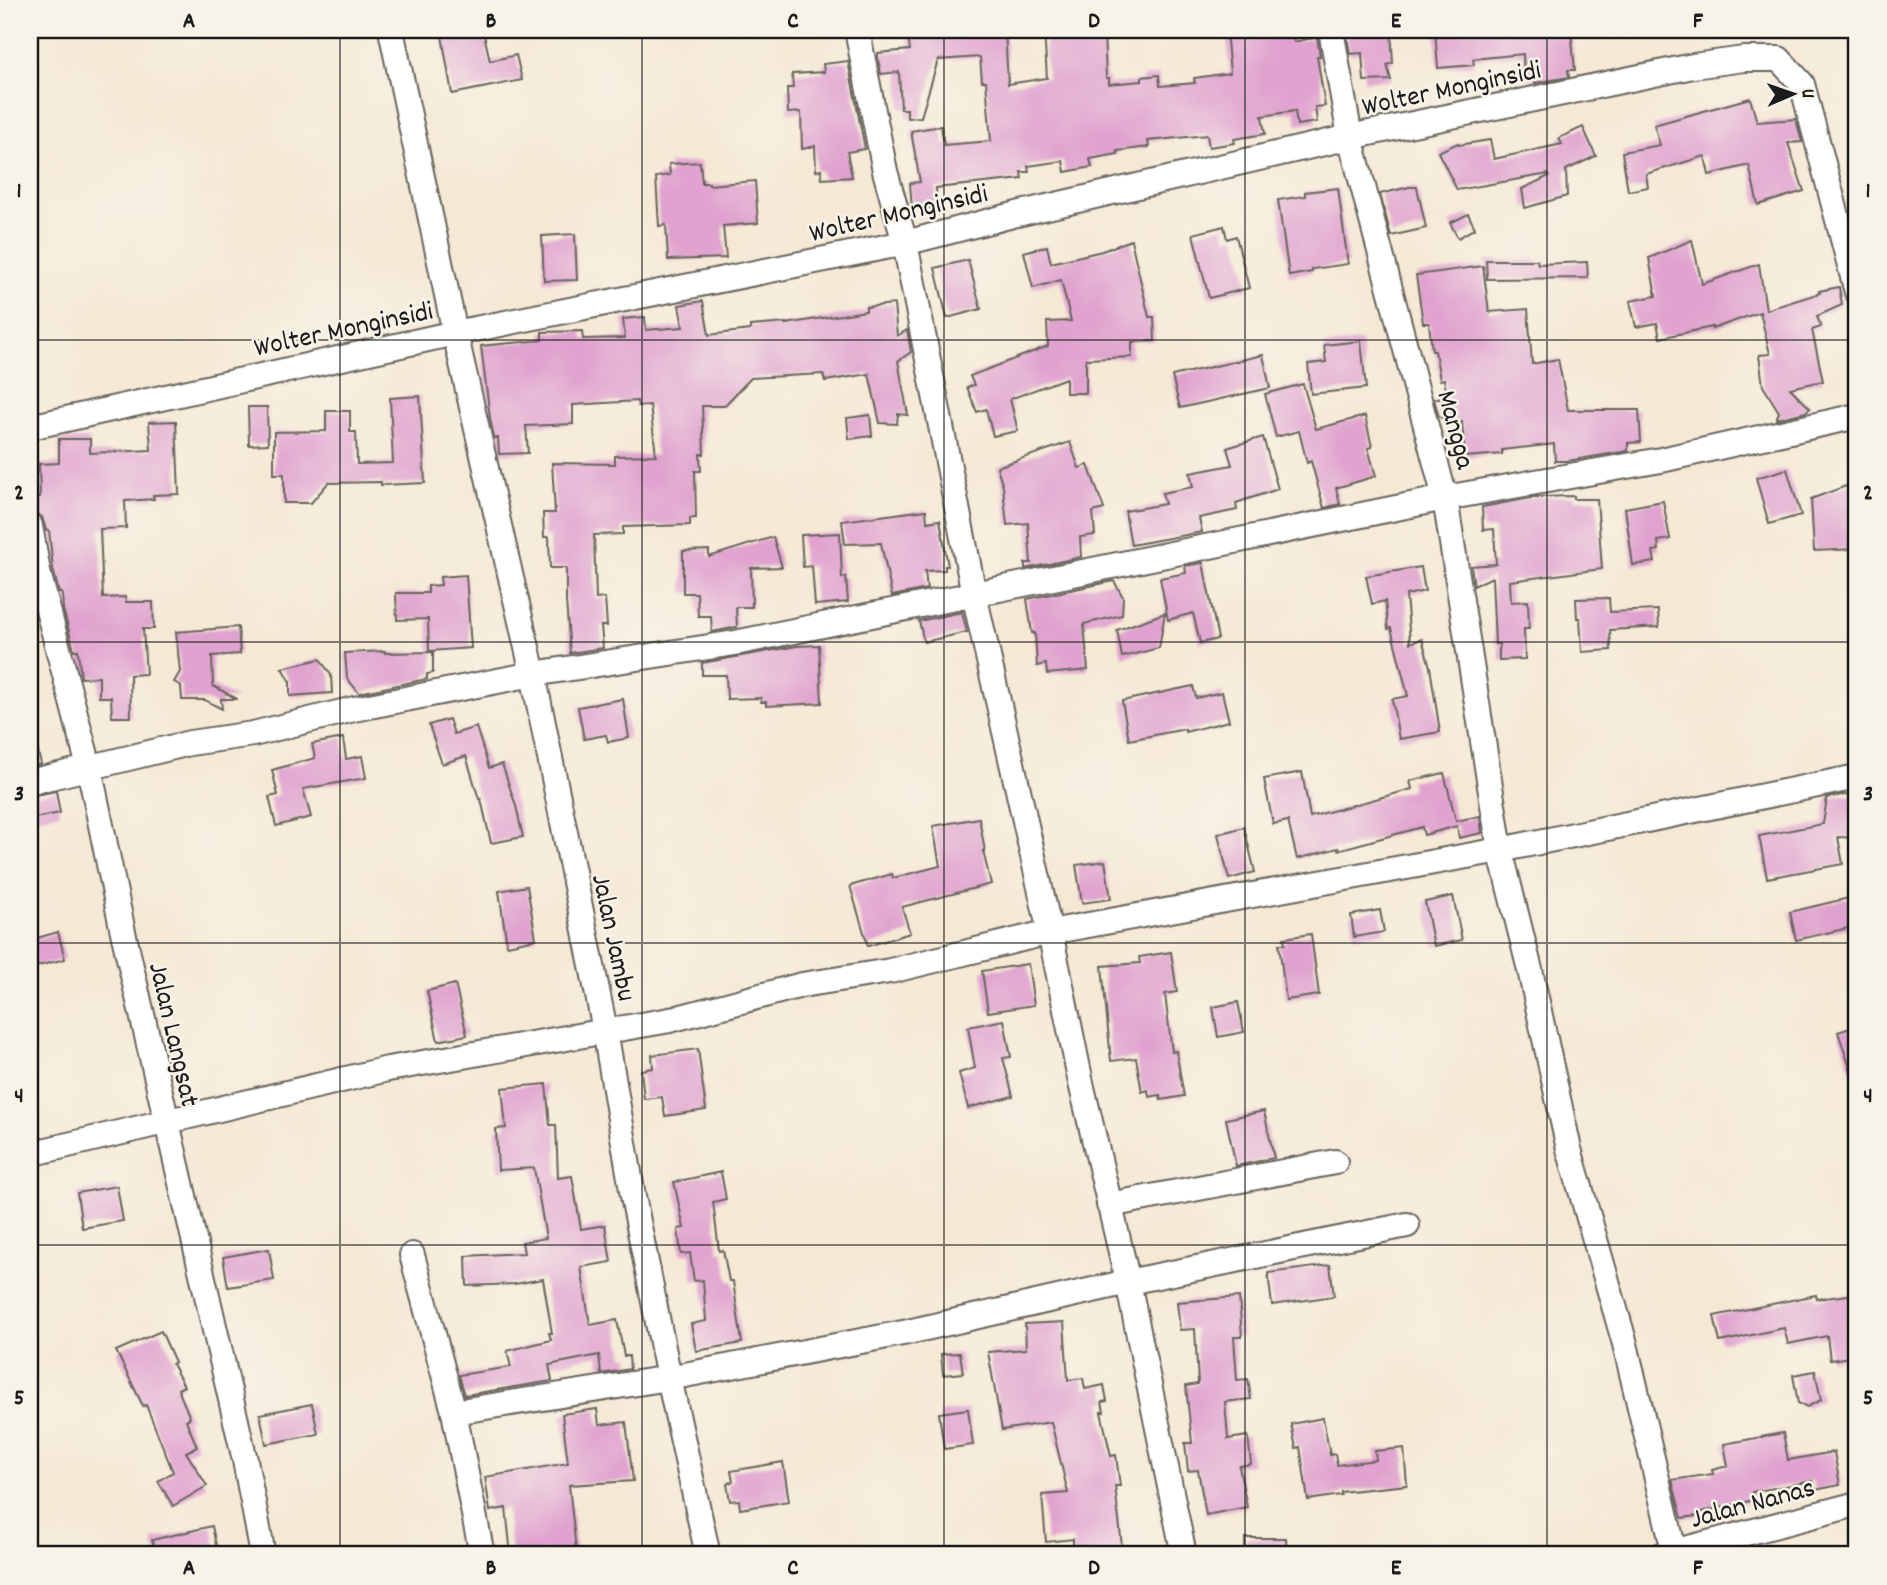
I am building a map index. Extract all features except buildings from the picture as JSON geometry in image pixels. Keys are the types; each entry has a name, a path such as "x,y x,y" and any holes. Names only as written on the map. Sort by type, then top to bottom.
{"street":[{"name":"Jalan Jambu","path":"391,30 455,333 533,674 605,1030 668,1378 708,1555"},
{"path":"858,30 886,171 905,243 974,594 1081,1083 1128,1282 1185,1555"},
{"name":"Mangga","path":"1331,30 1350,137 1445,498 1500,850 1530,970 1569,1149 1625,1344 1671,1554"},
{"name":"Wolter Monginsidi","path":"30,427 455,333 905,243 1017,214 1350,137 1693,66 1744,59 1779,59 1802,84 1857,292"},
{"path":"30,782 190,743 253,734 354,709 533,674 735,643 1445,498 1661,460 1857,416"},
{"name":"Jalan Langsat","path":"30,526 37,572 89,766 123,932 263,1555"},
{"path":"30,1154 388,1069 670,1020 802,985 890,971 1050,932 1500,850 1857,778"},
{"path":"1109,1205 1335,1162"},
{"path":"454,1412 668,1378 908,1332 1128,1282 1407,1225"},
{"path":"412,1255 454,1412 482,1555"},
{"name":"Jalan Nanas","path":"1671,1554 1857,1504"}]}
